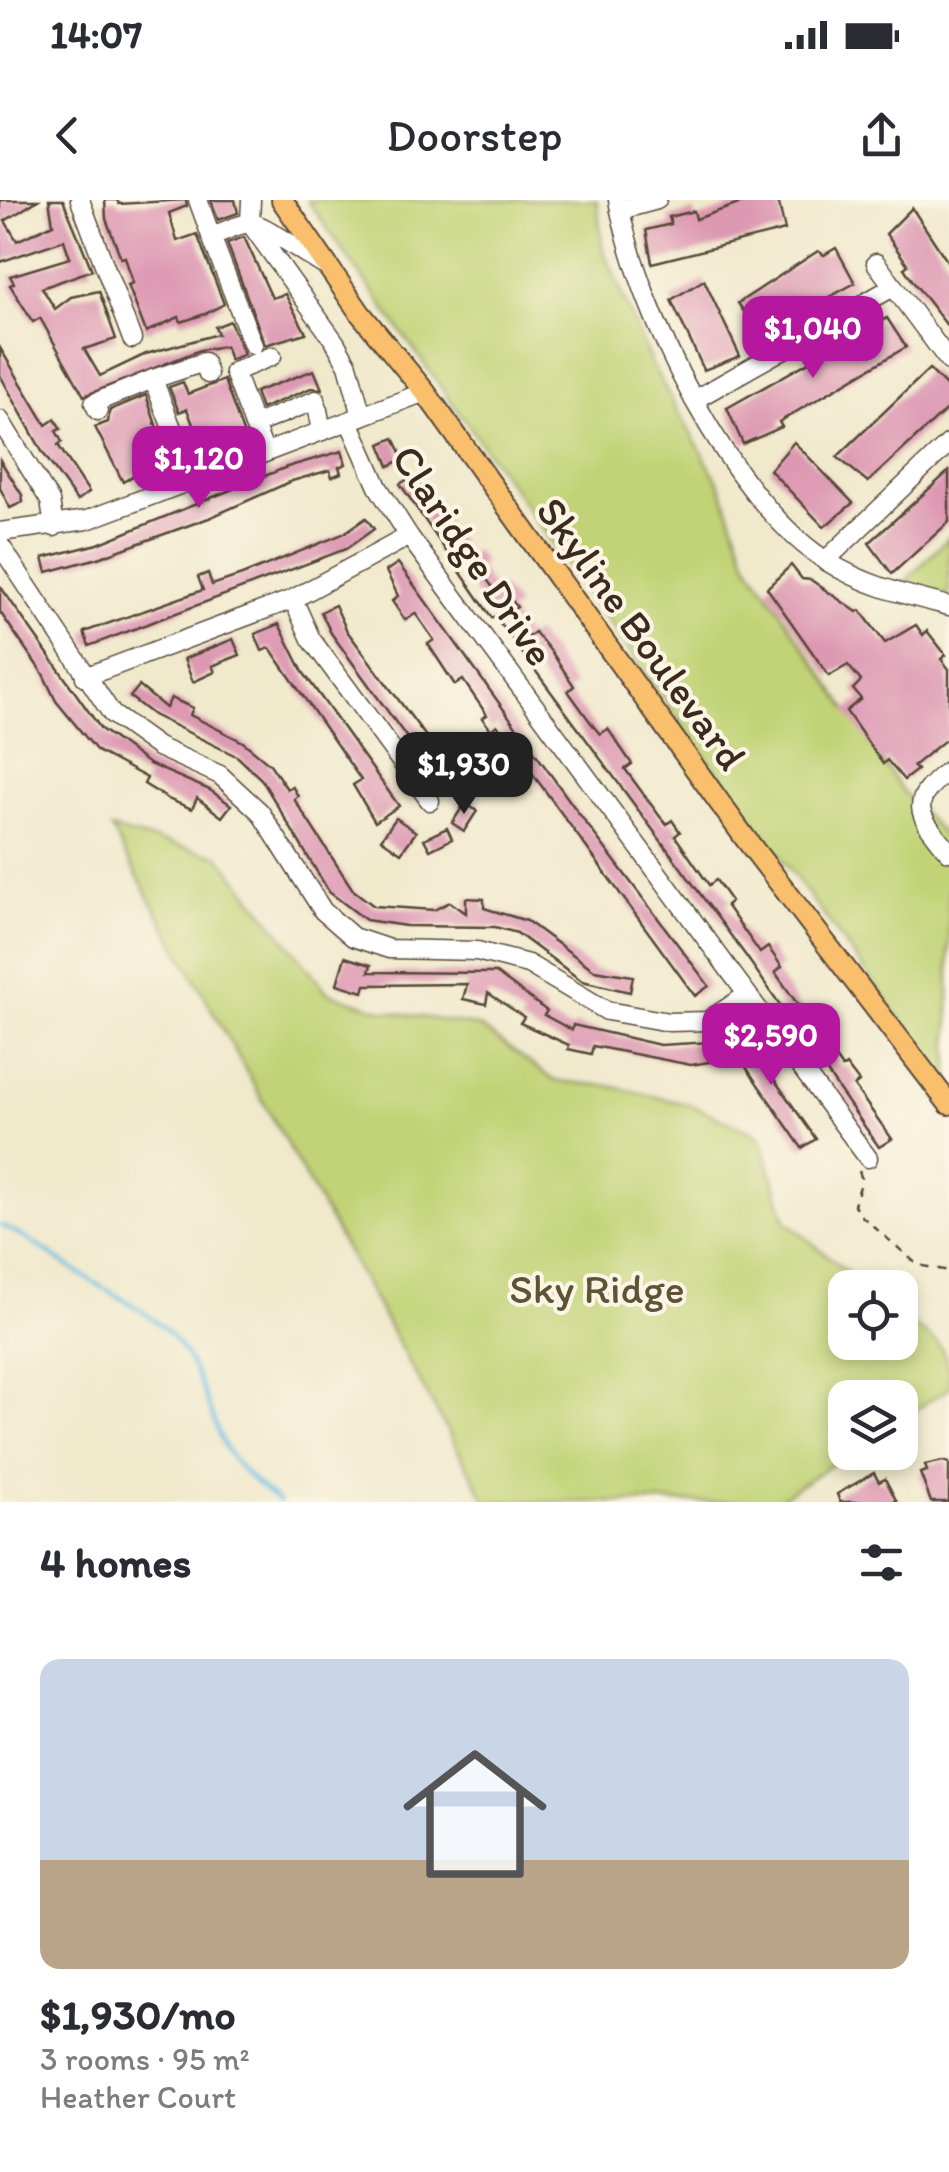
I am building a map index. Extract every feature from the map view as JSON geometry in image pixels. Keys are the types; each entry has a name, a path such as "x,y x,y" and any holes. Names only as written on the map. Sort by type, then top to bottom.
{"main road":[{"name":"Skyline Boulevard","path":"282,200 745,838 949,1104"}],"street":[{"path":"80,200 132,340"},
{"path":"198,200 253,345"},
{"path":"250,223 252,200"},
{"path":"657,200 619,205 653,315 694,400 734,463 781,522 825,561 875,587 949,606"},
{"path":"211,236 250,223 270,230 299,254 330,269"},
{"name":"Claridge Drive","path":"250,223 348,365 356,418 378,487 409,536 866,1154"},
{"path":"876,263 949,361"},
{"path":"694,400 894,287"},
{"path":"264,453 234,372 272,356"},
{"path":"98,411 94,403 153,379 204,362 208,374"},
{"path":"153,379 192,480"},
{"path":"0,532 86,520 425,392"},
{"path":"254,425 316,400 322,431"},
{"path":"0,420 50,501 54,527"},
{"path":"825,561 949,443"},
{"path":"86,677 293,599 409,536"},
{"path":"0,545 112,714 158,748 220,775 260,812 323,910 354,937 390,949 477,950 528,964 608,1012 670,1022 707,1021 747,995"},
{"path":"293,599 311,639 430,801"},
{"path":"949,770 922,790 918,806 949,852"}],"path":[{"path":"866,1154 858,1159 862,1180 854,1205 858,1213 918,1265 949,1271"}],"green space":[{"path":"307,200 597,200 602,246 651,363 720,485 748,564 903,792 949,841 949,1084 679,720"},
{"path":"949,537 949,596 904,583"},
{"name":"Sky Ridge","path":"111,829 219,856 328,993 381,1010 480,1027 555,1081 610,1086 691,1105 760,1136 786,1221 845,1270 828,1270 828,1360 918,1360 918,1329 938,1344 946,1360 949,1388 918,1408 918,1380 828,1380 828,1467 774,1502 487,1502"}],"building":[{"path":"0,200 38,200 5,221 17,241 53,224 49,200 63,200 92,270 42,288 55,309 71,297 99,291 116,339 84,349 100,376 146,354 218,334 215,327 230,321 244,354 230,360 225,346 200,350 84,396 40,318 33,322 10,285 14,283 10,276 70,258 64,240 0,262"},
{"path":"105,200 117,200 119,204 186,200 187,206 169,213 177,241 197,234 224,304 146,332 128,285 133,283 125,257 121,258 106,219"},
{"path":"211,200 235,200 238,213 218,220"},
{"path":"750,200 778,200 785,230 652,263 646,230 671,224 669,217 694,211 696,219"},
{"path":"912,208 949,264 949,328 914,283 904,268 908,265 886,234"},
{"path":"244,237 272,298 285,294 306,333 265,345 227,243"},
{"path":"836,248 855,283 760,335 738,303 818,251 824,255"},
{"path":"704,280 740,356 704,370 671,300"},
{"path":"887,318 906,347 779,422 782,427 743,444 727,408"},
{"path":"0,348 46,425 55,419 61,429 56,431 62,442 58,445 89,492 77,501 43,453 0,375"},
{"path":"929,369 949,389 949,407 868,482 837,457"},
{"path":"314,370 322,389 311,388 261,409 255,392"},
{"path":"224,380 244,435 203,451 187,409 179,412 169,387 183,382 188,394"},
{"path":"146,395 169,464 147,472 146,468 123,482 95,427 108,422 110,410"},
{"path":"394,438 404,459 389,466 380,444"},
{"path":"794,442 853,503 824,527 770,470"},
{"path":"342,451 346,464 339,467 341,473 332,477 330,470 292,481 209,518 47,572 43,558 98,544 287,467"},
{"path":"0,460 22,495 23,502 10,508 0,488"},
{"path":"949,471 949,522 892,574 869,543"},
{"path":"413,476 469,555 476,550 484,563 478,567 496,592 502,587 517,607 510,612 528,637 535,632 553,654 574,686 568,691 594,727 600,734 608,729 632,764 625,769 661,818 667,824 672,820 680,832 675,836 709,885 716,880 731,901 726,905 760,953 768,947 782,967 775,972 842,1068 846,1065 859,1082 854,1086 892,1139 879,1147 746,956 495,616 492,618 400,484"},
{"path":"366,518 374,529 346,549 89,646 84,632 203,590 198,577 208,573 212,585 242,575 343,534"},
{"path":"398,563 709,986 695,996 497,725 491,730 482,718 487,715 463,680 455,685 428,644 434,640 415,613 405,620 392,601 398,596 386,571"},
{"path":"791,565 802,579 811,580 857,612 860,610 885,643 916,625 923,635 927,631 946,655 941,659 949,669 949,737 913,766 917,770 904,780 887,760 883,764 846,711 861,699 853,689 861,681 848,665 829,676 767,588"},
{"path":"0,586 101,729 149,764 210,790 231,805 222,817 197,798 192,809 170,800 144,784 147,778 97,751 56,701 43,674 0,612"},
{"path":"335,605 347,631 445,762 431,771 331,633 321,612"},
{"path":"279,624 303,672 399,806 375,822 353,785 361,780 270,648 262,651 255,634"},
{"path":"233,639 240,655 212,666 215,672 193,682 184,659"},
{"path":"139,686 166,708 171,698 193,708 190,715 243,742 270,764 287,789 292,786 298,796 294,799 353,890 374,906 434,910 450,902 466,913 466,898 484,899 484,908 527,921 594,970 633,976 630,992 582,981 517,933 495,927 406,926 366,920 329,892 262,780 238,757 153,715 130,697"},
{"path":"457,762 472,783 458,793 443,772"},
{"path":"465,803 477,811 464,831 452,823"},
{"path":"396,818 416,832 401,853 381,839"},
{"path":"447,828 452,839 430,850 424,839"},
{"path":"345,957 371,965 369,972 496,973 547,1011 544,1015 572,1030 573,1025 660,1045 711,1042 715,1061 691,1065 593,1046 591,1054 568,1049 569,1045 520,1023 524,1017 488,993 486,1004 463,999 467,984 365,985 363,992 337,984"},
{"path":"738,1028 816,1139 802,1148 725,1037"},
{"path":"949,1463 949,1502 931,1502 920,1473 927,1471 925,1465"},
{"path":"874,1473 879,1482 885,1479 897,1502 840,1502 837,1494"}],"waterway":[{"path":"0,1225 141,1311 169,1333 191,1364 230,1454 241,1469 280,1502"}]}
